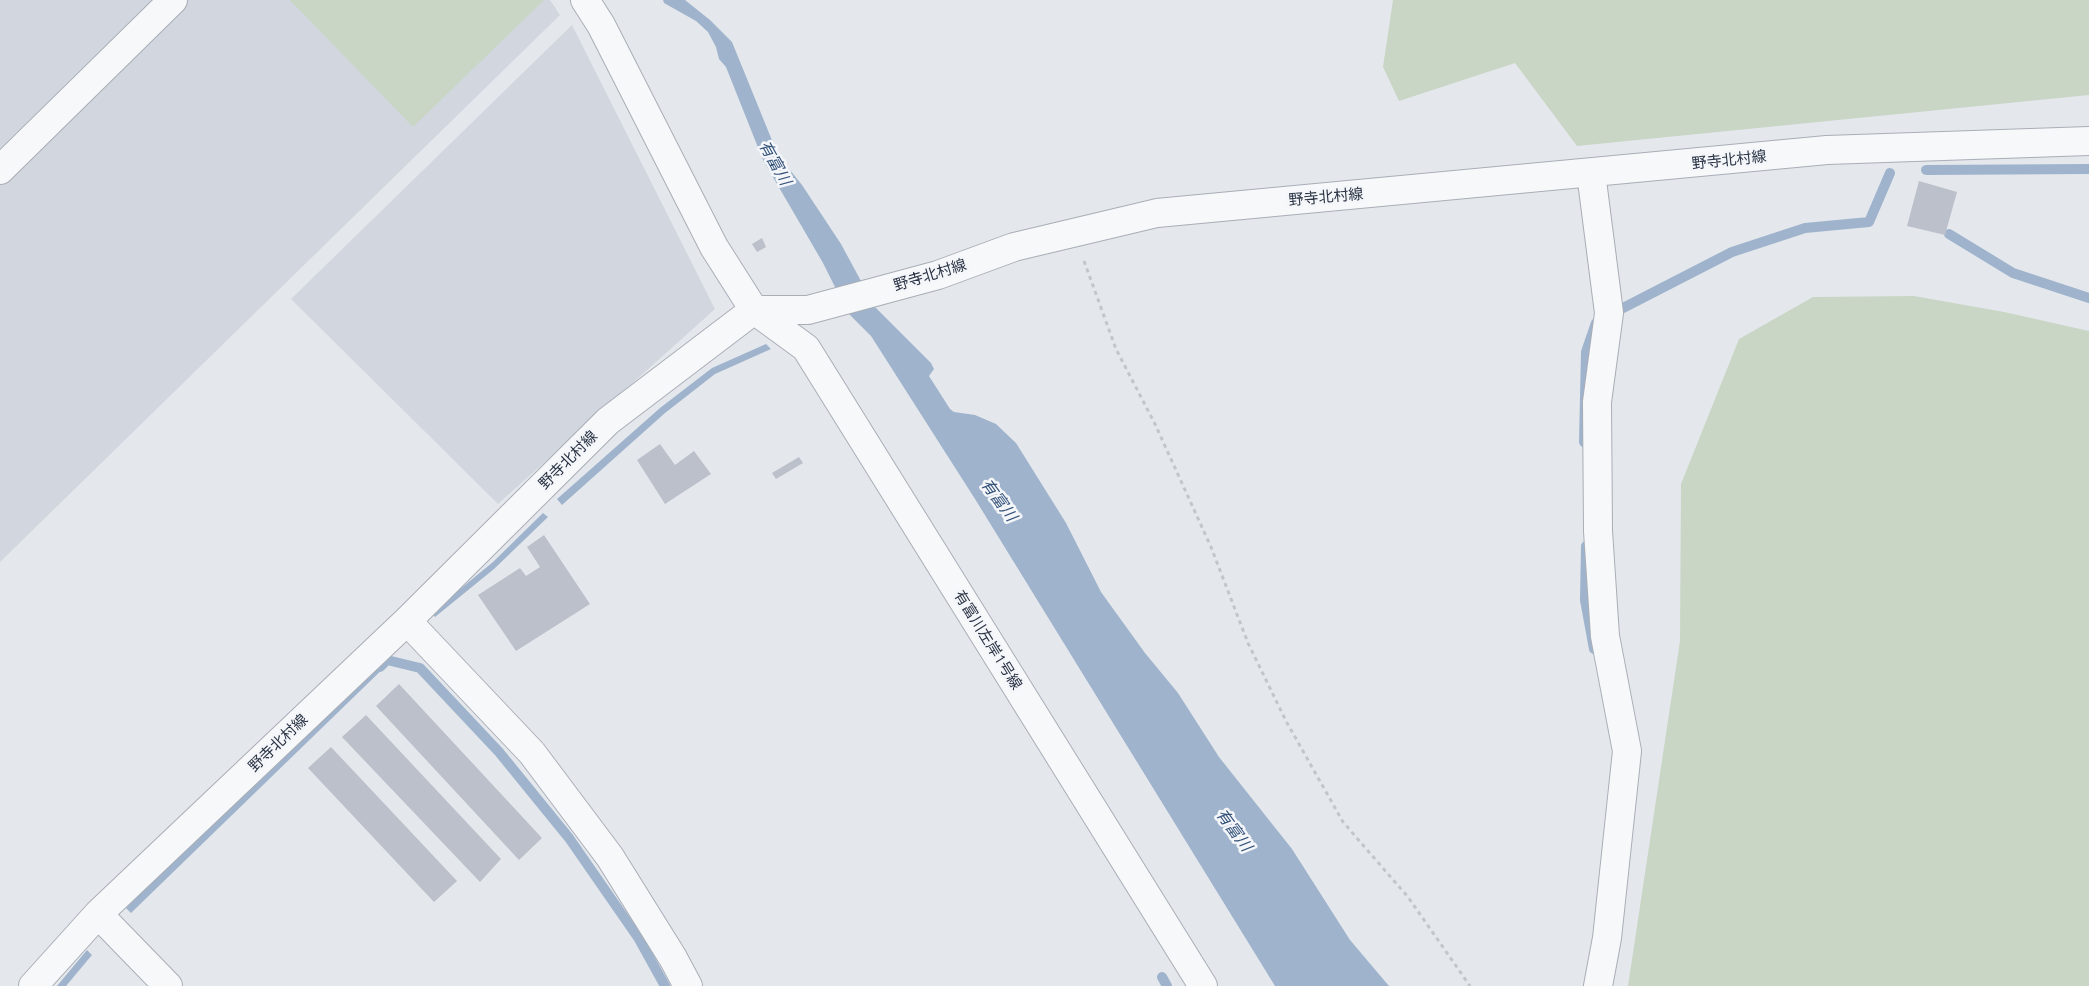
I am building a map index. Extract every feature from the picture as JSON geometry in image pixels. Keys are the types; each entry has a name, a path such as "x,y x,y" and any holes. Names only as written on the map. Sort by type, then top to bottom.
{"street":[{"path":"0,170 173,0"},
{"path":"585,0 601,25 714,247 754,310"},
{"name":"野寺北村線","path":"33,986 98,914 406,621 608,421 754,310 808,310 938,275 1014,247 1157,213 1827,150 2089,141"},
{"path":"1590,173 1608,313 1597,402 1598,531 1605,636 1627,751 1607,938 1598,986"},
{"name":"有富川左岸1号線","path":"754,310 806,348 1204,986"},
{"path":"406,621 532,753 610,857 673,958 688,986"},
{"path":"98,914 168,986"}],"path":[{"path":"1073,233 1116,349 1163,442 1211,547 1248,643 1286,721 1343,822 1408,897 1470,986"}],"shaded area":[{"path":"0,0 550,0 560,15 0,562"},
{"path":"572,25 715,309 498,504 291,299"}],"green space":[{"path":"290,0 544,0 413,127"},
{"path":"1393,0 2089,0 2089,95 1577,146 1515,63 1399,101 1383,67"},
{"path":"1914,296 2004,312 2089,331 2089,986 1628,986 1680,641 1681,484 1739,339 1813,297"}],"water":[{"name":"有富川","path":"663,0 685,0 710,20 732,42 778,155 802,185 841,244 875,307 931,363 934,369 929,376 950,409 954,412 975,415 996,424 1016,443 1066,523 1101,592 1145,653 1178,693 1219,757 1292,849 1350,940 1389,986 1275,986 975,499 871,336 848,313 823,263 763,160 726,67 719,59 716,47 708,32 696,21 664,3"},
{"path":"766,344 771,349 715,374 665,413 562,505 557,499 660,408 712,368"},
{"path":"543,513 548,517 494,569 435,617 431,613 493,562"},
{"path":"387,655 392,660 131,913 126,908 289,747"},
{"path":"87,950 92,955 66,986 57,986"}],"building":[{"path":"1919,181 1957,192 1945,235 1907,226"},
{"path":"762,238 766,247 757,252 752,244"},
{"path":"660,444 675,465 694,451 711,474 665,504 637,460"},
{"path":"799,457 803,463 776,479 772,473"},
{"path":"544,535 590,604 516,651 478,595 520,568 526,576 540,567 527,547"},
{"path":"399,684 542,838 519,860 376,706"},
{"path":"366,715 501,859 480,882 342,737"},
{"path":"331,747 457,881 434,902 308,768"}],"waterway":[{"path":"1926,170 2089,169"},
{"path":"1623,308 1732,252 1805,228 1869,222 1890,173"},
{"path":"1949,234 2013,273 2089,298"},
{"path":"1584,442 1586,352 1596,323"},
{"path":"1586,546 1585,600 1594,649"},
{"path":"380,667 387,660 420,668 499,752 569,838 639,939 665,986"},
{"path":"1162,977 1167,986"}]}
